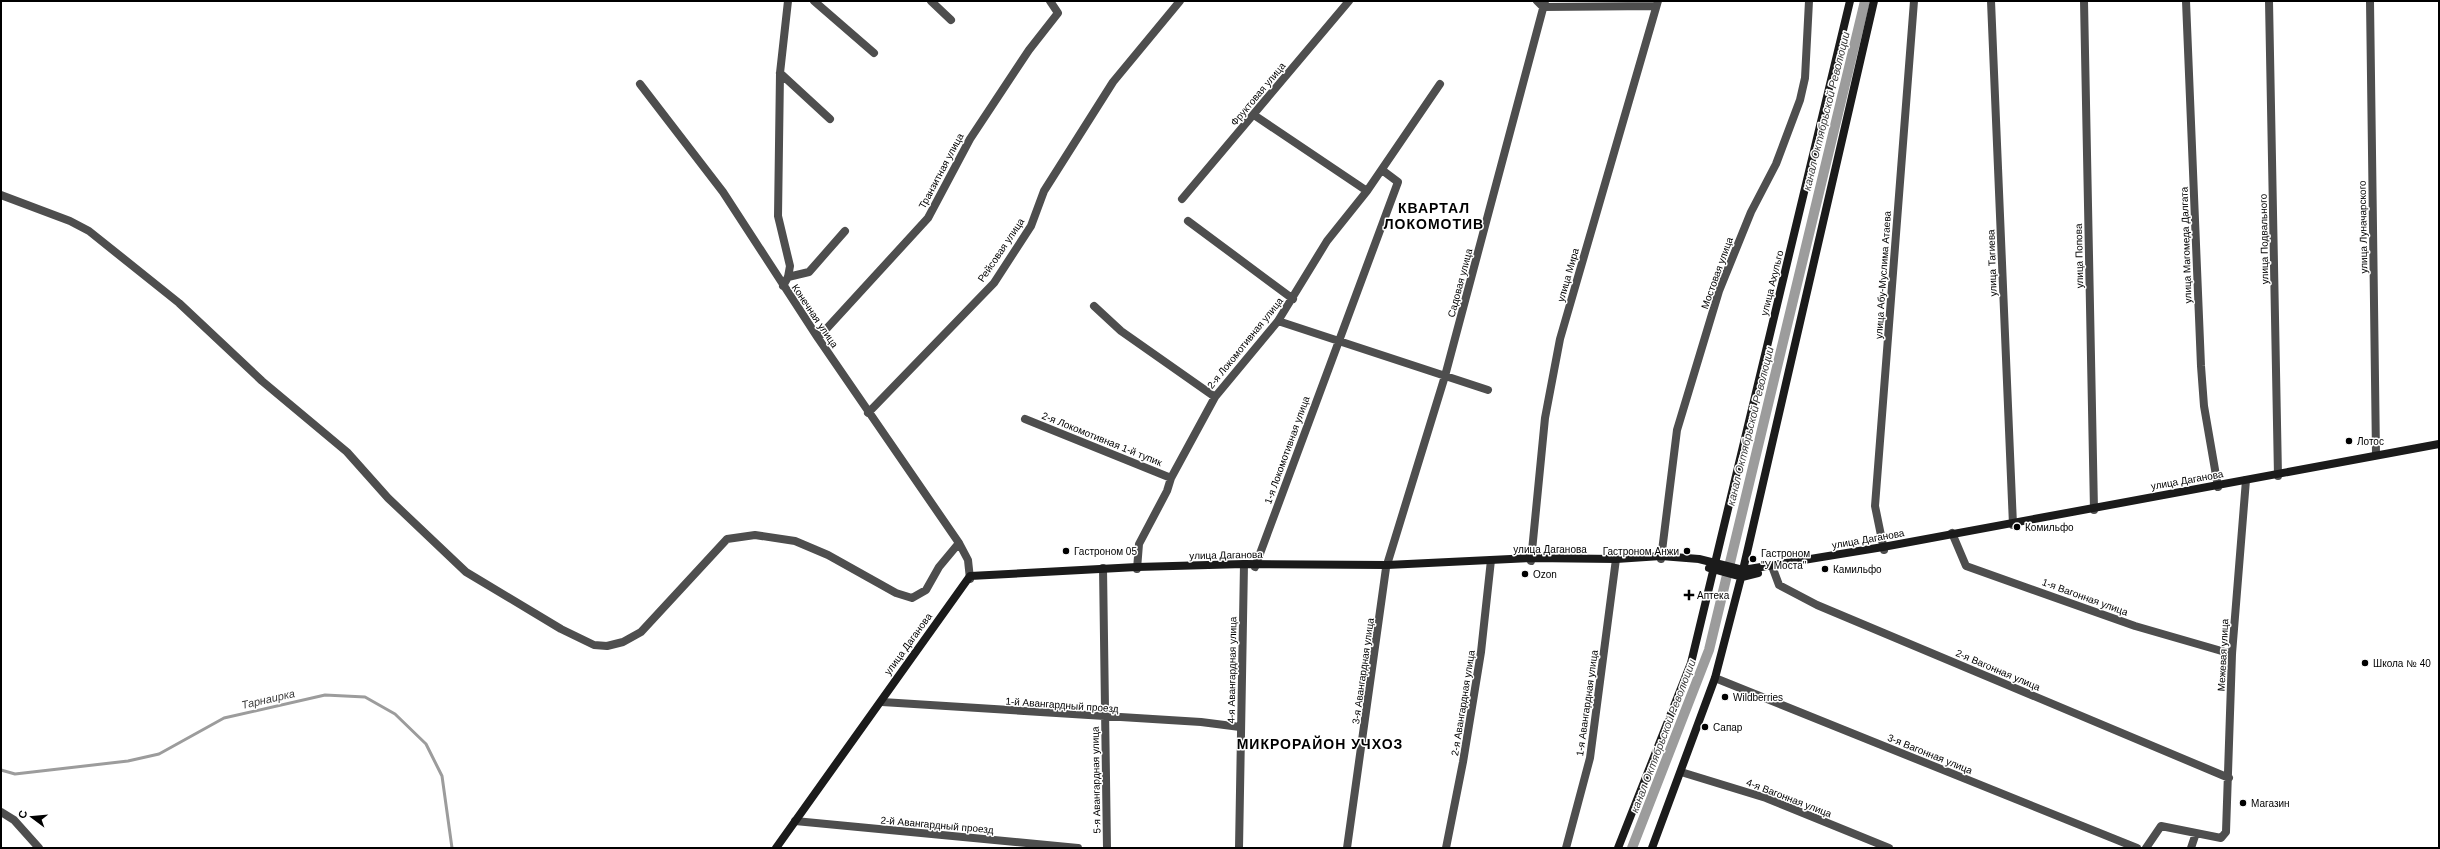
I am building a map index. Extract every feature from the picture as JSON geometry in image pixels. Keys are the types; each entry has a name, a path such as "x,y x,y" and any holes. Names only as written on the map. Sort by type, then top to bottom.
{"main road":[{"name":"улица Ахульго","path":"1618,848 1691,662 1850,1"},
{"path":"1652,848 1715,678 1743,574 1874,1"},
{"name":"улица Даганова","path":"2278,475 2376,454 2439,444"},
{"name":"улица Даганова","path":"779,848 970,578 1137,568 1244,565 1387,566 1531,559 1616,561 1661,558 1699,559 1714,567 1743,574 1953,534 2439,447"},
{"name":"улица Даганова","path":"776,848 797,821"}],"street":[{"name":"Конечная улица","path":"788,1 780,73 778,216 790,266 788,277 783,286 868,414 959,543 968,560 970,578"},
{"path":"814,1 874,53"},
{"path":"931,1 952,20"},
{"name":"Транзитная улица","path":"818,338 928,218 970,139 1029,50 1058,13 1050,1"},
{"name":"Рейсовая улица","path":"868,414 994,283 1031,226 1044,191 1113,82 1180,1"},
{"name":"Фруктовая улица","path":"1182,199 1349,1"},
{"path":"1537,1 1544,4 1657,4"},
{"name":"Мостовая улица","path":"1661,558 1677,430 1719,290 1751,212 1776,164 1800,100 1805,78 1810,1"},
{"name":"улица Абу-Муслима Атаева","path":"1884,548 1875,506 1914,1"},
{"name":"улица Тагиева","path":"1991,1 2012,524"},
{"name":"улица Попова","path":"2084,1 2093,509"},
{"name":"улица Магомеда Далгата","path":"2186,1 2201,366 2204,406 2218,486"},
{"name":"улица Подвального","path":"2269,1 2278,475"},
{"name":"улица Луначарского","path":"2370,1 2376,454"},
{"name":"Садовая улица","path":"1387,566 1445,376 1544,4"},
{"name":"улица Мира","path":"1531,559 1545,418 1560,339 1657,4"},
{"path":"780,73 830,119"},
{"path":"640,84 723,192 783,286"},
{"name":"2-я Локомотивная улица","path":"1137,568 1140,544 1167,491 1171,478 1214,396 1278,321 1327,242 1367,191 1440,84"},
{"path":"1254,115 1367,191"},
{"name":"1-я Локомотивная улица","path":"1256,566 1398,182 1382,170"},
{"path":"1,195 70,221 89,231 179,303 262,381 341,447 388,498 466,572 561,629 594,645 607,646 623,642 641,632 727,539 755,535 795,541 828,555 896,593 912,598 926,590 939,567 959,543"},
{"path":"1188,221 1293,299"},
{"path":"788,277 809,272 845,231"},
{"path":"1094,306 1121,331 1214,396"},
{"path":"1278,321 1488,390"},
{"name":"2-я Локомотивная 1-й тупик","path":"1025,419 1171,478"},
{"name":"Межевая улица","path":"2196,833 2221,838 2226,832 2232,654 2246,481"},
{"name":"1-я Вагонная улица","path":"1953,534 1966,566 2135,626 2232,654"},
{"name":"2-я Авангардная улица","path":"1446,848 1464,762 1481,652 1492,561"},
{"name":"1-я Авангардная улица","path":"1566,848 1590,758 1616,561"},
{"name":"4-я Авангардная улица","path":"1239,848 1244,565"},
{"name":"3-я Авангардная улица","path":"1347,848 1387,566"},
{"name":"2-я Вагонная улица","path":"1773,568 1779,585 1817,605 2229,778"},
{"name":"5-я Авангардная улица","path":"1103,570 1107,848"},
{"name":"3-я Вагонная улица","path":"1715,678 2137,848"},
{"name":"1-й Авангардный проезд","path":"881,702 1105,718 1201,722 1240,728"},
{"name":"4-я Вагонная улица","path":"1681,772 1766,798 1889,848"},
{"path":"1,812 14,820 39,848"},
{"name":"2-й Авангардный проезд","path":"797,821 1078,848"},
{"path":"2146,848 2161,826 2196,833 2191,848"}],"waterway":[{"name":"канал Октябрьской Революции","path":"1632,848 1709,650 1865,1"},
{"name":"Тарнаирка","path":"1,770 15,774 128,761 159,754 224,718 325,695 365,697 395,714 426,744 442,776 452,848"}],"place":[{"name":"Лотос","path":"2349,441"},
{"name":"Комильфо","path":"2017,527"},
{"name":"Гастроном 05","path":"1066,551"},
{"name":"Гастроном Анжи","path":"1687,551"},
{"name":"Гастроном \"У Моста\"","path":"1753,559"},
{"name":"Камильфо","path":"1825,569"},
{"name":"Ozon","path":"1525,574"},
{"name":"Аптека","path":"1689,595"},
{"name":"Школа № 40","path":"2365,663"},
{"name":"Wildberries","path":"1725,697"},
{"name":"Сапар","path":"1705,727"},
{"name":"Магазин","path":"2243,803"}],"district":[{"name":"КВАРТАЛ ЛОКОМОТИВ","path":"1434,216"},
{"name":"МИКРОРАЙОН УЧХОЗ","path":"1320,744"}]}
